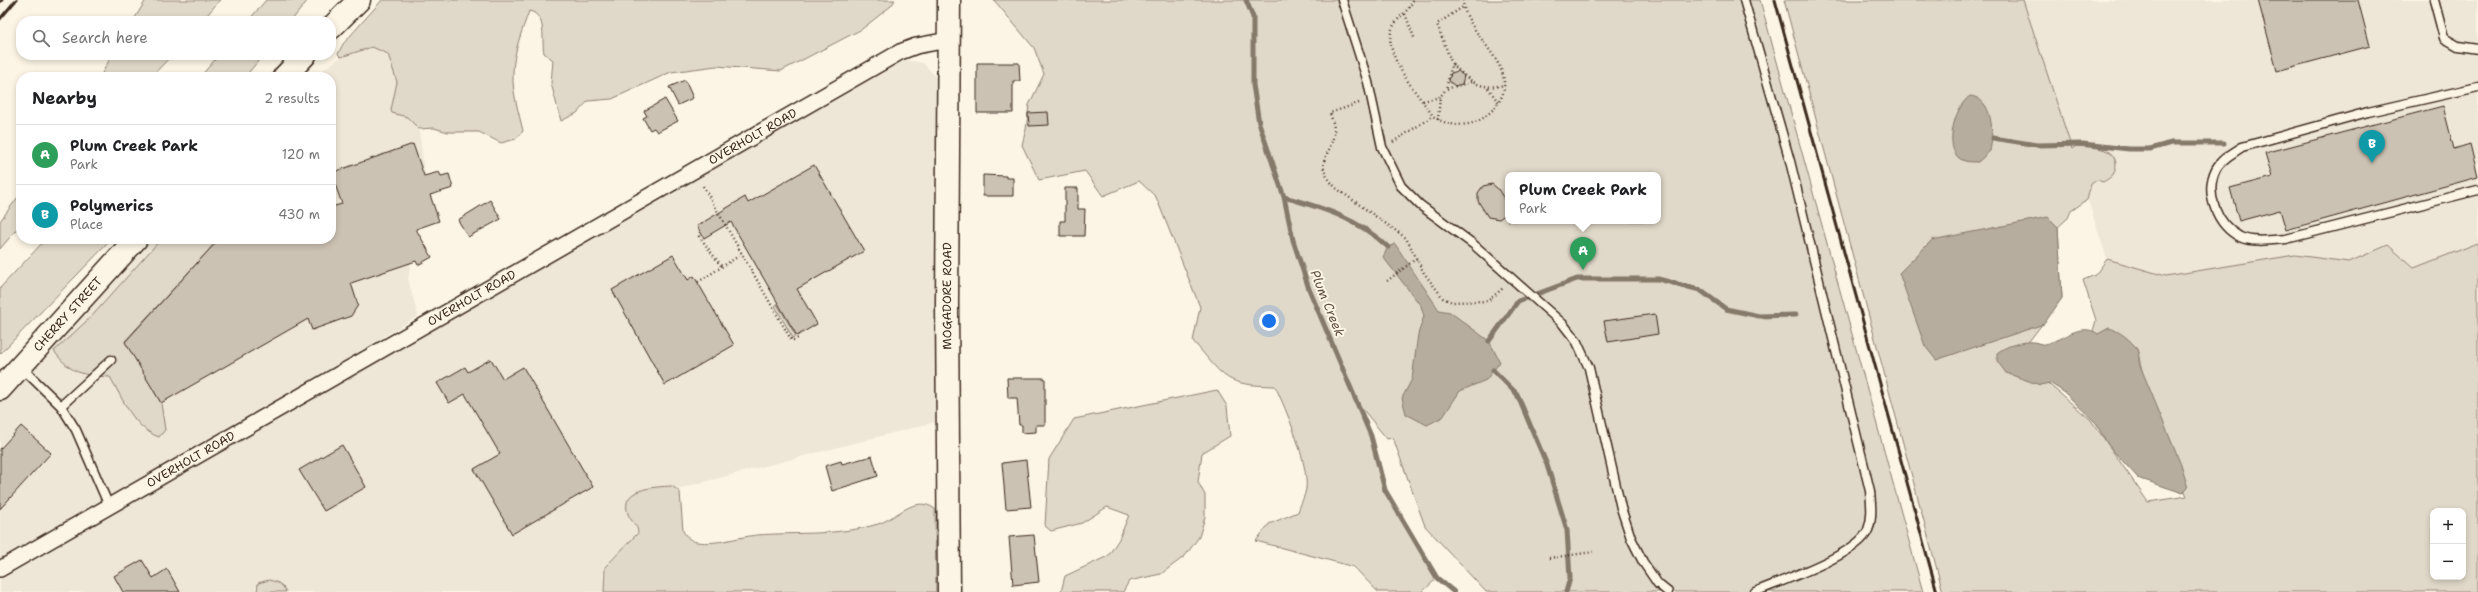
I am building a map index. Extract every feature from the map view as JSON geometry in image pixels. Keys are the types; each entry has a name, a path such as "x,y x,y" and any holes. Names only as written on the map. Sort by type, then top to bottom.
{"street":[{"path":"336,23 359,0"},
{"name":"MOGADORE ROAD","path":"949,0 947,305 949,592"},
{"name":"OVERHOLT ROAD","path":"0,569 894,56 916,46 948,40"},
{"path":"289,72 300,60"},
{"name":"CHERRY STREET","path":"0,389 131,244"}],"lane":[{"path":"1342,0 1371,98 1382,147 1401,186 1420,204 1472,244 1526,291 1563,324 1577,342 1589,368 1621,508 1643,562 1658,584 1668,592"},
{"path":"1744,0 1790,162 1870,491 1872,514 1868,531 1857,544 1836,558 1755,592"},
{"path":"2434,0 2444,38 2458,46 2478,49"},
{"path":"2478,87 2368,112 2242,147 2226,157 2216,168 2212,184 2212,200 2218,215 2230,230 2241,237 2263,241 2286,239 2478,190"},
{"path":"60,406 111,360"},
{"path":"20,367 60,406 76,430 109,506"}],"path":[{"path":"1413,0 1406,14 1393,27 1391,36 1392,54 1433,116 1438,120 1460,125 1471,123 1492,112 1499,103 1505,85 1500,67 1463,7 1463,0"},
{"path":"1463,7 1437,24 1452,64 1471,82 1488,88 1505,85"},
{"path":"1406,14 1415,40"},
{"path":"1438,120 1440,97 1446,89 1452,64"},
{"path":"1446,89 1471,82"},
{"path":"1488,88 1499,103"},
{"path":"1422,101 1440,97"},
{"path":"1371,98 1330,113 1334,134 1322,164 1323,170 1336,188 1406,238 1424,273 1443,298 1452,302 1488,301 1497,295 1512,279"},
{"path":"1382,147 1400,140 1433,116"},
{"path":"703,186 792,341 798,338"},
{"path":"700,232 699,236 722,267"},
{"path":"698,282 742,254"},
{"path":"1387,281 1417,258"},
{"path":"1549,558 1593,552"}],"shaded area":[{"path":"146,0 220,0 206,16 136,16"},
{"path":"266,0 308,0 295,16 252,16"},
{"path":"382,0 895,0 891,6 862,29 781,71 716,66 671,72 612,99 588,101 577,113 561,121 551,83 553,60 544,53 542,29 539,18 535,13 529,11 516,50 513,66 515,95 523,131 516,139 501,143 479,132 448,132 434,128 419,129 407,117 392,113 391,110 397,82 388,54 372,47 341,57 338,54 343,44"},
{"path":"994,0 1760,0 1923,592 1486,592 1425,526 1393,438 1387,439 1356,401 1371,436 1385,490 1437,578 1422,592 1378,592 1354,567 1256,541 1269,524 1298,512 1306,489 1306,478 1300,451 1280,396 1275,386 1245,384 1227,377 1220,372 1193,341 1200,307 1156,197 1139,181 1103,196 1085,171 1039,180 1022,145 1029,105 1044,74 1034,48"},
{"path":"1784,0 2023,0 2072,149 2076,146 2102,149 2112,154 2115,159 2116,166 2112,176 2108,179 2103,182 2097,180 2091,184 2087,200 2071,211 2068,218 2058,227 2062,298 2017,357 2091,420 2148,502 2187,496 2154,422 2137,349 2109,328 2098,335 2093,331 2096,320 2083,280 2095,275 2107,259 2166,276 2295,255 2349,262 2388,245 2414,268 2478,243 2478,592 1943,592"},
{"path":"2023,0 2478,0 2478,243 2414,268 2388,245 2349,262 2295,255 2166,276 2107,259"},
{"path":"372,47 388,54 397,82 391,110 393,113 407,117 419,129 424,170 439,221 401,234 411,263 408,279 418,316 309,382 0,559 0,399 140,244 336,244 336,72 320,72 341,57"},
{"path":"109,60 167,60 156,72 103,72"},
{"path":"215,60 259,60 249,72 204,72"},
{"path":"907,60 923,63 940,81 936,226 935,422 677,489 655,487 632,521 638,529 638,533 632,542 612,559 603,572 604,592 286,592 284,587 256,586 257,592 0,592 0,579 242,440 402,338 854,79"},
{"path":"1970,96 1978,98 1983,103 1990,118 1991,126 1992,135 1990,151 1978,162 1965,161 1958,157 1953,150 1952,130 1955,119 1964,101"},
{"path":"16,200 16,230 0,249 0,221"},
{"path":"2048,217 2058,227 2062,298 2044,324 1936,360 1925,346 1899,273 1932,240"},
{"path":"41,244 107,244 0,354 0,288"},
{"path":"157,244 214,244 125,341 161,403 165,430 159,437 150,433 135,420 110,377 78,372 60,359 54,351 92,316"},
{"path":"1395,244 1439,310 1450,312 1489,341 1500,362 1486,380 1460,391 1443,417 1427,425 1406,414 1402,398 1412,379 1418,334 1424,316 1421,306 1383,257 1388,247"},
{"path":"777,304 796,336 793,338 775,306"},
{"path":"2109,328 2125,336 2137,350 2139,355 2139,363 2181,465 2188,488 2183,493 2138,478 2108,445 2096,423 2065,393 2050,383 2040,385 2006,373 1997,361 1997,353 2014,344 2034,342 2045,344 2078,331 2085,330 2098,334"},
{"path":"1217,390 1227,406 1230,436 1202,453 1198,482 1205,495 1205,517 1199,537 1185,556 1161,574 1129,581 1123,592 1061,592 1065,576 1108,556 1119,539 1129,515 1107,507 1082,523 1051,531 1045,526 1049,459 1074,419"},
{"path":"672,486 680,492 683,531 692,541 704,543 720,542 757,535 818,533 863,528 885,521 913,506 920,504 928,505 935,509 936,592 604,592 605,567 638,533 637,528 628,514 627,505 629,499 633,494 648,488"},
{"path":"269,580 279,584 286,592 257,592 258,583"}],"building":[{"path":"2258,0 2358,0 2370,46 2277,71"},
{"path":"977,63 1019,63 1020,81 1013,81 1013,113 977,113"},
{"path":"1458,71 1464,76 1462,84 1455,86 1449,81 1451,73"},
{"path":"685,80 693,98 678,105 669,87"},
{"path":"665,99 678,121 657,132 654,128 650,130 643,118 647,116 644,111"},
{"path":"2443,106 2454,149 2470,144 2478,177 2286,230 2280,210 2239,221 2230,188 2272,177 2265,153"},
{"path":"1048,112 1049,125 1029,126 1028,113"},
{"path":"413,144 424,176 439,172 441,176 449,174 453,188 430,195 439,221 416,229 432,257 418,265 416,261 351,283 358,305 351,316 312,330 308,319 161,403 125,342 214,244 336,244 336,206 342,204 336,187 336,171"},
{"path":"814,165 864,251 797,289 817,324 797,336 731,222 704,238 697,226 745,197 748,203"},
{"path":"983,175 1006,176 1006,178 1013,178 1013,196 983,196"},
{"path":"1492,184 1498,189 1505,200 1505,215 1499,219 1488,217 1478,201 1478,193 1483,186"},
{"path":"1065,188 1078,188 1078,209 1085,209 1084,236 1060,236 1060,221 1065,221"},
{"path":"490,200 501,219 468,237 458,220"},
{"path":"673,255 688,280 694,276 734,345 665,385 612,290"},
{"path":"1655,314 1658,334 1608,342 1604,321"},
{"path":"491,359 503,379 523,367 593,487 512,534 474,469 500,454 465,394 449,403 437,383 465,367 468,372"},
{"path":"1007,378 1045,378 1045,425 1036,425 1036,432 1022,433 1022,425 1019,425 1017,398 1008,398"},
{"path":"21,426 51,453 0,509 0,449"},
{"path":"342,445 366,487 324,511 299,470"},
{"path":"872,456 878,476 832,491 825,466 841,461 842,464"},
{"path":"1026,460 1031,507 1006,509 1002,463"},
{"path":"1034,535 1039,582 1013,585 1009,537"},
{"path":"142,560 153,578 167,569 180,592 123,592 114,576"}],"waterway":[{"name":"Plum Creek","path":"1246,0 1253,17 1253,85 1259,123 1284,197 1293,240 1309,289 1371,436 1385,490 1437,578 1454,592"},
{"path":"1993,138 2037,145 2083,144 2129,149 2150,149 2171,143 2224,143"},
{"path":"1284,197 1312,205 1352,221 1364,228 1388,247"},
{"path":"1489,341 1518,301 1577,279 1658,279 1700,290 1726,309 1759,316 1796,315"},
{"path":"1493,370 1517,394 1547,465 1567,530 1570,578 1566,592"}],"railway":[{"path":"0,19 16,0"},
{"path":"1775,0 1937,592"}],"place":[{"name":"Polymerics","path":"2372,163"},
{"name":"Plum Creek Park","path":"1583,270"}]}
